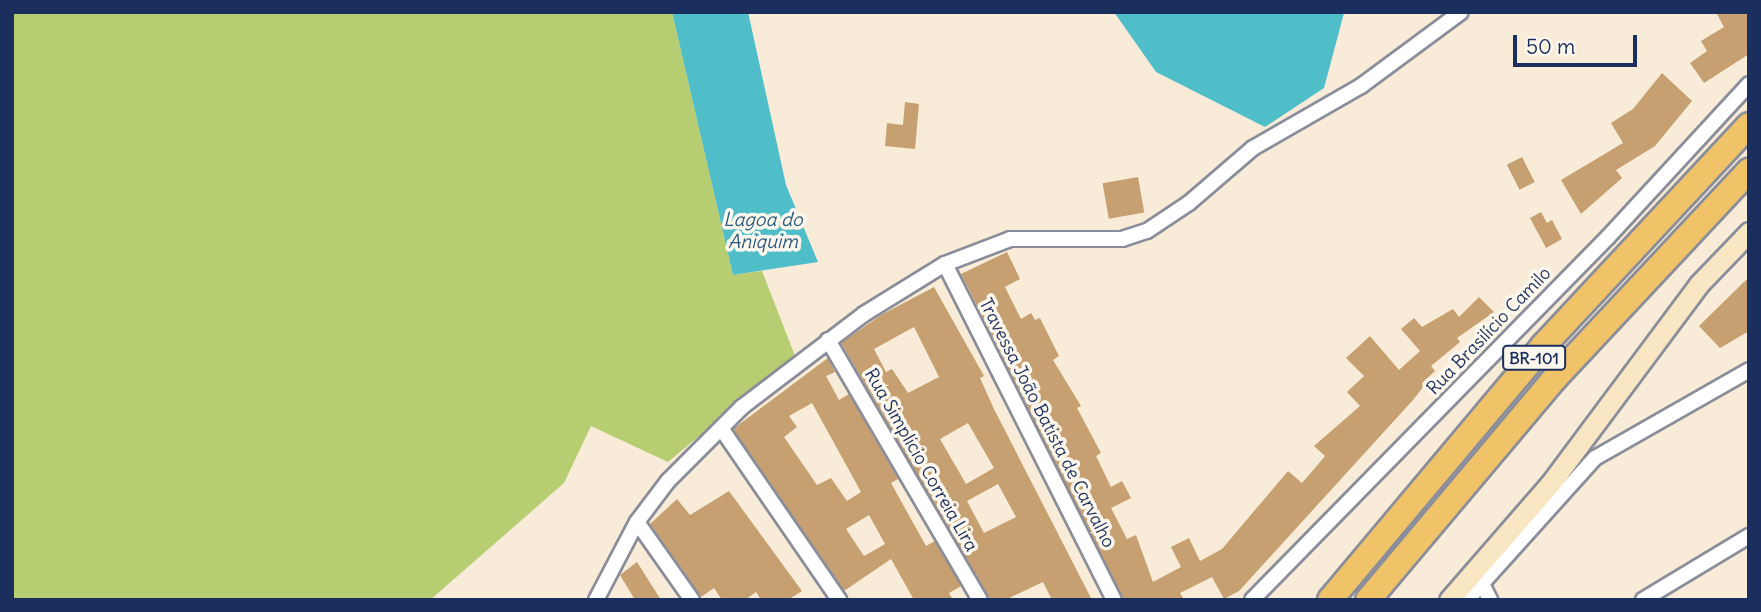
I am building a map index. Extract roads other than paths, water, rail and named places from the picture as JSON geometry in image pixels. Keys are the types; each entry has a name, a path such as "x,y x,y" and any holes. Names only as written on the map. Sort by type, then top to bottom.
{"highway":[{"name":"BR-101","path":"1329,600 1544,346 1749,125"},
{"name":"BR-101","path":"1368,600 1570,362 1749,171"}],"street":[{"path":"596,600 637,522 668,481 721,428 828,340 945,264 1010,239 1122,239 1147,231 1189,203 1253,148 1361,86 1461,12"},
{"name":"Rua Brasilício Camilo","path":"1252,600 1608,237 1749,84"},
{"path":"1449,600 1550,484 1699,284 1749,232"},
{"name":"Travessa João Batista de Carvalho","path":"945,264 1114,600"},
{"name":"Rua Simplicio Correia Lira","path":"828,340 981,600"},
{"path":"1467,600 1595,458 1749,370"},
{"path":"721,428 839,600"},
{"path":"637,522 692,600"},
{"path":"1643,600 1749,536"},
{"path":"1482,584 1490,600"}],"water":[{"name":"Lagoa do Aniquim","path":"672,12 748,12 786,185 818,262 733,275"},
{"path":"1114,12 1344,13 1324,88 1265,127 1156,72"}]}
